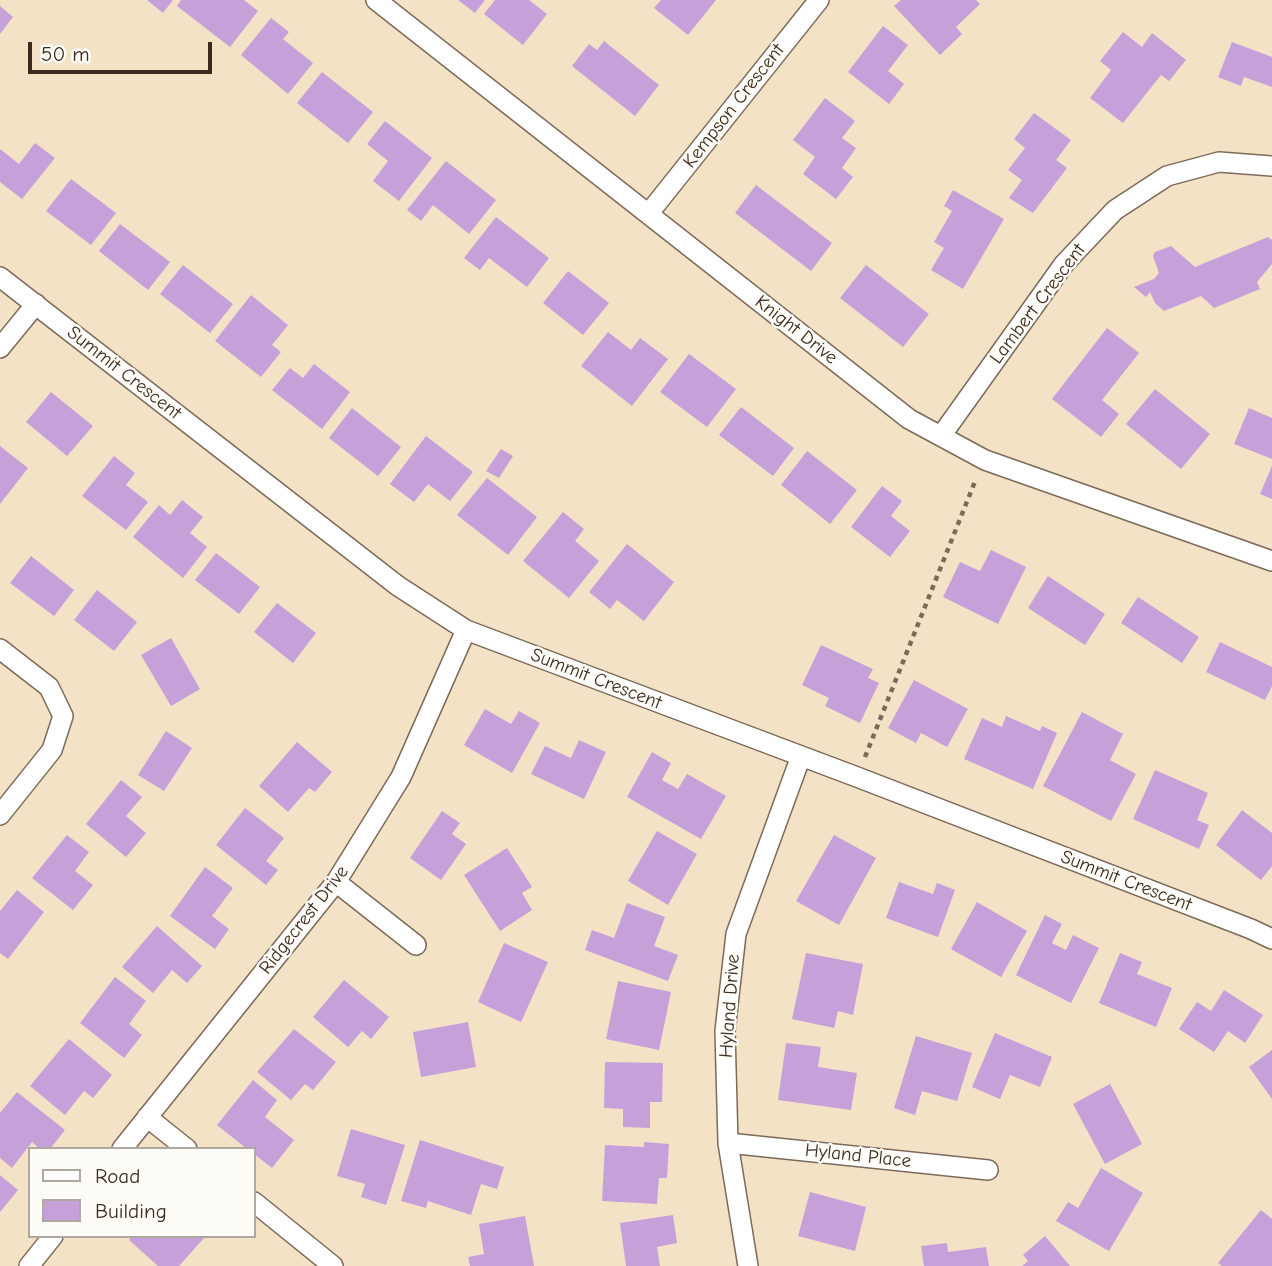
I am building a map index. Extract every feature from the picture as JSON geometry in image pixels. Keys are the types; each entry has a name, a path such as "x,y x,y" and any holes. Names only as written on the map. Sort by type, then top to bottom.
{"street":[{"name":"Knight Drive","path":"376,0 909,419 985,460 1272,561"},
{"name":"Kempson Crescent","path":"649,213 819,0"},
{"name":"Lambert Crescent","path":"941,436 1064,264 1115,210 1167,176 1219,162 1272,166"},
{"name":"Summit Crescent","path":"0,277 398,586 466,630 801,756 1272,939"},
{"path":"0,348 36,304"},
{"name":"Ridgecrest Drive","path":"124,1147 337,882 401,778 466,630"},
{"path":"0,649 49,687 63,716 52,750 0,815"},
{"name":"Hyland Drive","path":"748,1266 728,1143 725,1031 736,934 801,756"},
{"path":"337,882 415,945"},
{"path":"147,1117 184,1147"},
{"name":"Hyland Place","path":"728,1143 988,1170"},
{"path":"256,1204 333,1266"},
{"path":"29,1266 51,1238"}],"path":[{"path":"863,761 978,476"}],"building":[{"path":"147,0 173,0 163,13"},
{"path":"181,0 244,0 258,11 230,47 177,6"},
{"path":"458,0 485,0 475,13"},
{"path":"495,0 529,0 547,14 523,45 484,14"},
{"path":"661,0 716,0 688,35 654,8"},
{"path":"901,0 976,0 980,4 956,27 962,34 940,55 894,6"},
{"path":"0,6 13,17 0,34"},
{"path":"271,18 289,32 283,39 313,63 288,94 241,55"},
{"path":"883,26 908,45 888,71 904,84 889,104 848,72"},
{"path":"1123,32 1142,47 1152,33 1186,60 1169,81 1161,75 1123,123 1090,98 1111,70 1100,61"},
{"path":"604,41 659,85 635,116 572,66 589,44 597,50"},
{"path":"1232,42 1272,57 1272,87 1244,77 1241,86 1218,77"},
{"path":"322,72 373,112 348,143 297,103"},
{"path":"825,98 855,121 842,138 856,148 842,168 853,177 836,199 803,174 815,157 793,140"},
{"path":"1034,113 1071,140 1056,160 1067,168 1033,213 1009,198 1022,180 1008,170 1025,148 1014,139"},
{"path":"385,121 432,158 399,201 373,181 388,161 367,144"},
{"path":"35,143 55,158 22,199 0,182 0,149 19,164"},
{"path":"446,161 496,200 469,234 433,205 421,221 407,210"},
{"path":"71,179 116,213 91,245 46,211"},
{"path":"756,185 832,243 811,271 735,213"},
{"path":"953,190 1004,219 963,289 931,270 944,248 934,242 952,211 944,206"},
{"path":"496,217 549,258 527,287 489,258 480,270 464,258"},
{"path":"120,224 170,262 148,290 99,251"},
{"path":"1268,237 1272,240 1272,264 1257,282 1260,289 1214,308 1201,296 1164,311 1155,303 1150,292 1146,297 1134,287 1154,279 1159,273 1153,256 1155,252 1171,246 1195,267"},
{"path":"183,265 233,304 210,333 160,294"},
{"path":"866,265 929,314 903,347 840,298"},
{"path":"568,271 609,303 583,335 543,303"},
{"path":"251,295 288,325 272,345 281,352 261,377 215,341"},
{"path":"1107,328 1139,353 1102,400 1119,414 1101,437 1052,399"},
{"path":"608,332 631,350 640,338 668,359 632,406 581,366"},
{"path":"689,354 736,389 707,427 660,392"},
{"path":"314,364 350,392 322,429 272,390 290,368 303,378"},
{"path":"1155,389 1210,434 1181,469 1126,424"},
{"path":"51,392 93,426 67,456 26,422"},
{"path":"741,407 794,448 773,476 719,435"},
{"path":"352,408 401,447 378,476 329,438"},
{"path":"1249,408 1272,418 1272,459 1234,444"},
{"path":"426,436 473,472 450,501 428,484 414,502 390,484"},
{"path":"0,446 28,468 0,504"},
{"path":"501,449 513,456 499,478 486,471"},
{"path":"807,451 857,490 830,524 781,485"},
{"path":"114,456 135,473 126,485 148,502 126,530 82,496"},
{"path":"1272,466 1272,499 1260,494"},
{"path":"487,478 537,517 508,555 457,515"},
{"path":"882,486 902,501 891,516 910,531 890,557 851,527"},
{"path":"182,500 203,517 190,533 207,547 183,578 133,537 159,505 170,515"},
{"path":"563,512 584,529 575,541 599,561 569,598 523,561"},
{"path":"627,544 674,582 644,621 617,600 610,609 589,592"},
{"path":"991,550 1026,567 998,624 943,597 960,562 980,571"},
{"path":"216,553 260,587 239,614 195,580"},
{"path":"31,556 74,590 54,616 10,583"},
{"path":"1048,576 1105,614 1085,645 1028,608"},
{"path":"97,590 137,622 114,651 74,620"},
{"path":"1138,597 1199,637 1182,663 1121,623"},
{"path":"277,603 316,633 293,663 254,632"},
{"path":"171,638 200,689 171,706 141,655"},
{"path":"1220,642 1272,667 1272,686 1265,700 1206,672"},
{"path":"821,645 873,669 868,678 879,683 860,723 825,706 829,698 802,685"},
{"path":"914,680 968,709 947,747 921,733 916,743 888,728"},
{"path":"485,709 511,724 519,711 540,723 512,773 464,745"},
{"path":"1082,712 1123,734 1110,760 1136,774 1111,821 1043,786"},
{"path":"1006,716 1040,731 1042,726 1057,733 1033,789 964,759 982,718 1002,727"},
{"path":"166,731 192,748 164,791 138,775"},
{"path":"579,740 606,752 584,799 531,774 545,746 571,758"},
{"path":"297,742 332,772 315,792 309,788 288,812 259,786"},
{"path":"652,752 671,763 662,780 678,789 687,774 726,796 701,839 627,797"},
{"path":"1155,770 1208,793 1197,820 1209,825 1199,849 1133,819"},
{"path":"121,780 142,797 126,816 146,833 126,857 86,824"},
{"path":"245,808 284,838 266,861 278,870 266,885 216,845"},
{"path":"1242,810 1272,833 1272,866 1261,880 1216,845"},
{"path":"442,811 460,823 452,834 466,844 441,880 410,858"},
{"path":"657,831 697,854 668,905 628,881"},
{"path":"67,835 89,852 75,871 93,885 73,910 32,878"},
{"path":"834,835 876,858 839,925 796,901"},
{"path":"507,848 532,887 522,893 532,910 500,931 464,875"},
{"path":"205,867 233,888 212,916 229,929 215,949 170,916"},
{"path":"899,882 933,894 937,883 955,890 938,937 886,918"},
{"path":"17,890 44,912 8,959 0,953 0,911"},
{"path":"977,902 1027,931 1001,977 951,949"},
{"path":"627,903 665,917 654,946 678,955 668,981 585,950 592,930 614,938"},
{"path":"1045,915 1062,924 1052,943 1066,950 1073,935 1099,948 1071,1003 1016,975"},
{"path":"157,926 202,966 187,983 172,970 153,993 122,967"},
{"path":"504,943 548,962 521,1022 478,1002"},
{"path":"806,953 863,964 853,1015 838,1011 834,1028 792,1019"},
{"path":"1120,953 1142,962 1137,974 1172,988 1156,1027 1099,1003"},
{"path":"115,977 146,1001 129,1024 142,1035 124,1058 80,1023"},
{"path":"344,980 389,1017 371,1039 362,1031 348,1047 313,1017"},
{"path":"618,981 671,992 659,1050 606,1039"},
{"path":"1224,990 1263,1015 1245,1043 1228,1031 1214,1052 1179,1029 1197,1002 1211,1011"},
{"path":"468,1022 476,1067 421,1077 413,1032"},
{"path":"294,1029 336,1062 313,1090 305,1084 291,1100 257,1072"},
{"path":"995,1033 1052,1057 1040,1087 1010,1075 1000,1099 972,1087"},
{"path":"916,1036 972,1053 957,1101 922,1091 915,1115 894,1108"},
{"path":"69,1039 112,1075 93,1098 84,1091 65,1115 30,1086"},
{"path":"786,1043 821,1047 818,1067 857,1073 851,1110 778,1100"},
{"path":"1272,1050 1272,1099 1249,1067"},
{"path":"605,1062 663,1063 662,1102 650,1102 650,1128 623,1127 623,1109 604,1108"},
{"path":"253,1080 277,1100 265,1117 294,1140 272,1168 256,1156 256,1147 244,1147 217,1125"},
{"path":"1110,1084 1142,1144 1105,1164 1073,1104"},
{"path":"17,1092 65,1130 52,1147 38,1147 32,1142 12,1168 0,1158 0,1113"},
{"path":"351,1129 405,1145 386,1205 361,1197 365,1184 337,1176"},
{"path":"420,1140 504,1167 497,1189 481,1184 471,1215 428,1201 426,1208 401,1201"},
{"path":"644,1142 669,1144 667,1178 659,1178 657,1204 602,1201 605,1145 644,1147"},
{"path":"1101,1168 1143,1193 1109,1251 1056,1221 1068,1202 1078,1208"},
{"path":"0,1175 18,1190 0,1212"},
{"path":"810,1192 866,1207 855,1251 798,1236"},
{"path":"1261,1210 1272,1219 1272,1266 1222,1266 1218,1263"},
{"path":"673,1215 677,1243 657,1247 660,1266 626,1266 620,1223"},
{"path":"525,1216 534,1266 470,1266 468,1257 484,1254 479,1224"},
{"path":"1045,1236 1070,1266 1022,1266 1028,1261 1023,1255"},
{"path":"204,1238 179,1266 158,1266 129,1240"},
{"path":"947,1243 948,1252 986,1247 989,1266 924,1266 921,1246"}]}
